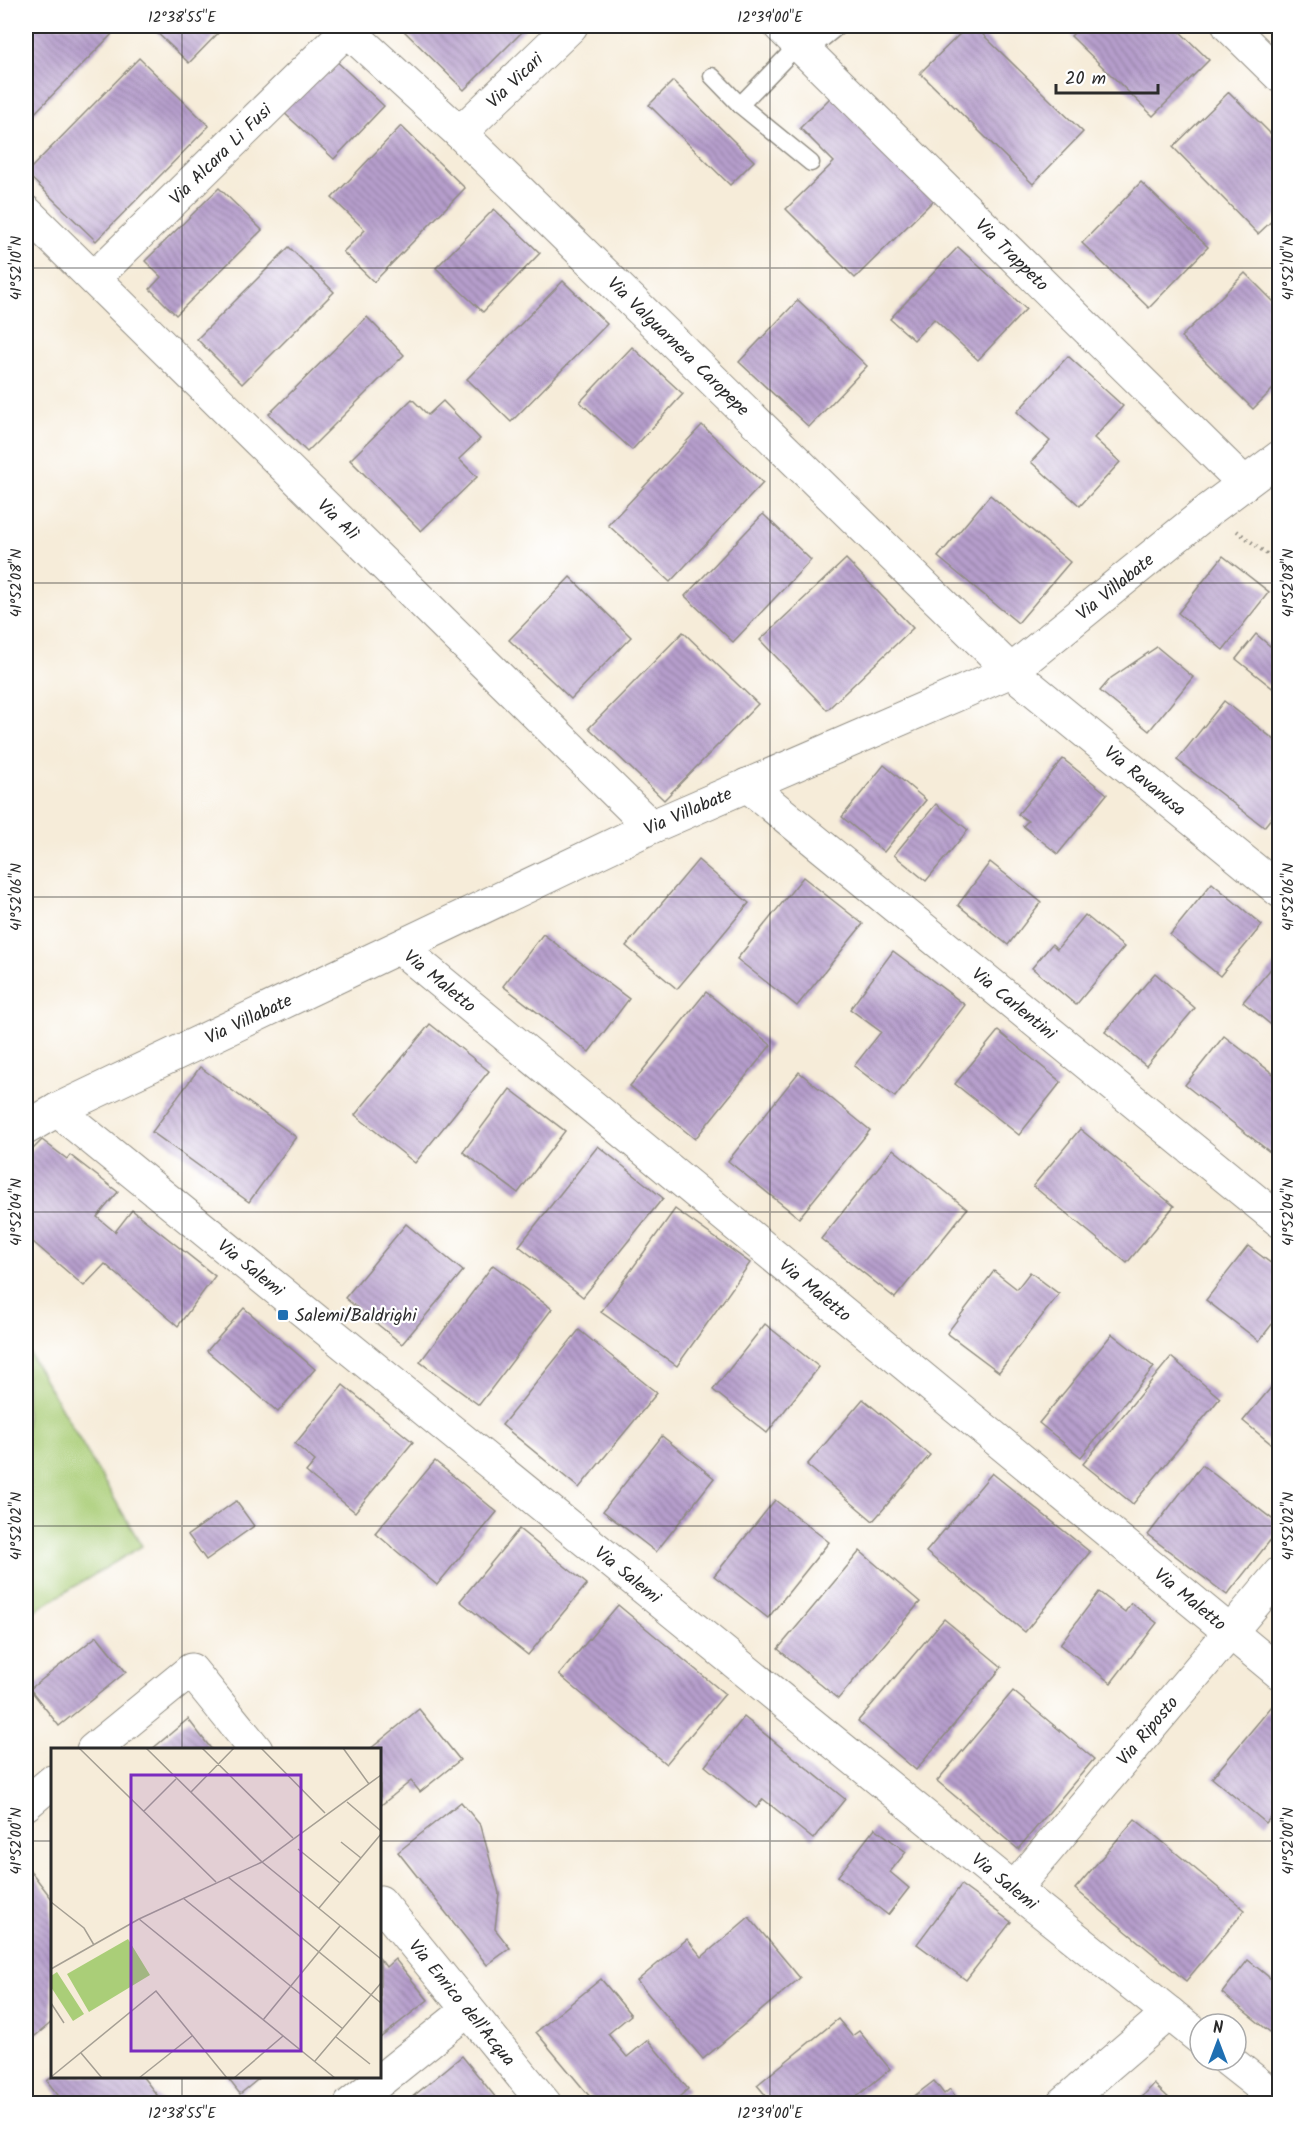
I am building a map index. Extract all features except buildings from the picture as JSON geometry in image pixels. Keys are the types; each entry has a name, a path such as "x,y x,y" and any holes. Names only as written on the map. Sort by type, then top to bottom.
{"street":[{"name":"Via Vicari","path":"460,133 571,26"},
{"path":"1229,26 1280,76"},
{"name":"Via Valguarnera Caropepe","path":"345,28 460,133 1011,671"},
{"name":"Via Alcara Li Fusi","path":"94,278 345,28"},
{"name":"Via Trappeto","path":"795,40 1244,483"},
{"name":"Via Alì","path":"26,212 651,827"},
{"name":"Via Villabate","path":"26,1128 57,1110 651,827 1011,671 1209,510 1280,457"},
{"name":"Via Ravanusa","path":"1011,671 1280,891"},
{"name":"Via Carlentini","path":"747,786 1280,1221"},
{"name":"Via Maletto","path":"400,948 1280,1673"},
{"name":"Via Salemi","path":"57,1110 1188,2028"},
{"name":"Via Riposto","path":"1014,1889 1280,1573"},
{"path":"94,1748 191,1670 255,1748"},
{"path":"26,1804 51,1783"},
{"name":"Via Enrico dell'Acqua","path":"381,1903 545,2103"},
{"path":"351,2103 468,2010"},
{"path":"1063,2103 1169,2013"},
{"path":"1243,2072 1280,2101"}],"lane":[{"path":"740,105 795,40 838,26"},
{"path":"712,76 740,105 811,163"}],"path":[{"path":"1209,510 1280,564"}],"green space":[{"path":"26,1348 142,1546 26,1616"}],"place":[{"name":"Salemi/Baldrighi","path":"283,1315"}]}
